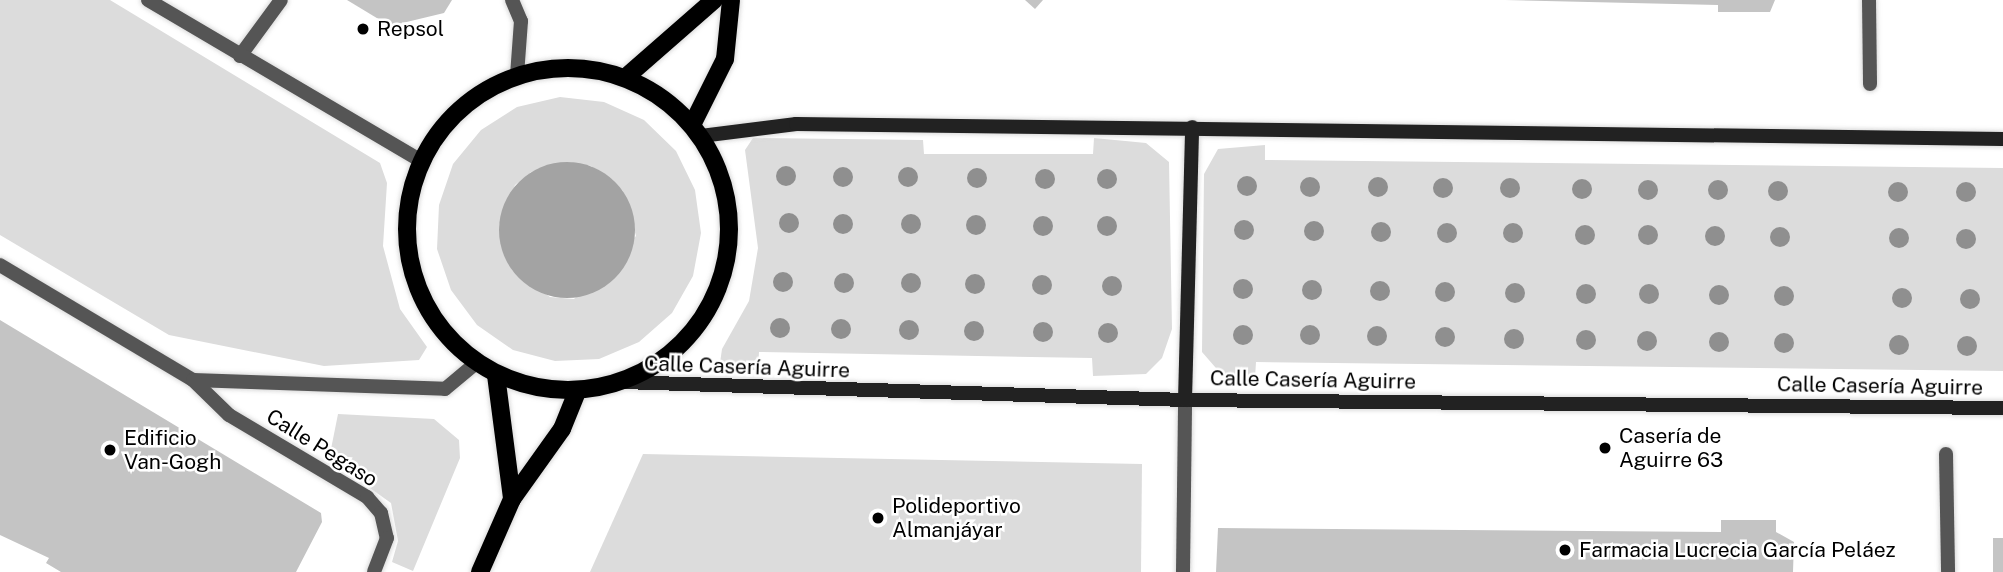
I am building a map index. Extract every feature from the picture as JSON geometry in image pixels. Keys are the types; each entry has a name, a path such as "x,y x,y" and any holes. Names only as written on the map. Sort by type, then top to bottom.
{"main road":[{"path":"626,78 714,0"},
{"path":"696,131 724,59 731,0"},
{"path":"572,67 626,78 662,97 696,131 726,191 729,249 711,307 674,353 622,382 577,392 536,389 496,375 476,363 425,307 405,234 420,160 460,107 517,75 572,67"},
{"path":"696,131 796,124 2003,139"},
{"path":"1185,400 1192,127"},
{"path":"496,375 512,499"},
{"name":"Calle Casería Aguirre","path":"622,382 1185,400 2003,408"},
{"path":"480,572 512,499 562,429 577,392"}],"street":[{"path":"148,0 420,160"},
{"path":"240,56 281,0"},
{"path":"512,0 520,21 517,75"},
{"path":"1869,0 1870,84"},
{"name":"Calle Pegaso","path":"0,265 192,380 229,415 367,497 381,513 387,537 374,572"},
{"path":"192,380 445,389 476,363"},
{"path":"1183,572 1185,400"},
{"path":"1946,454 1948,572"}],"shaded area":[{"path":"0,0 110,0 380,163 387,183 383,246 400,309 427,347 419,360 324,366 169,335 0,235"},
{"path":"560,97 604,102 644,120 676,151 695,190 701,233 693,276 672,313 639,342 599,359 555,361 513,350 477,325 451,290 437,249 439,205 453,164 481,130 517,107","holes":["570,162 591,166 623,191 636,236 574,299 550,297 512,270 499,225 515,185 531,172"]},
{"path":"753,138 923,140 924,154 1093,154 1094,138 1146,143 1169,162 1172,329 1162,358 1146,374 1093,376 1092,358 759,352 758,370 719,370 722,349 749,301 758,248 745,150"},
{"path":"1265,145 1265,160 2003,168 2003,371 1256,362 1255,378 1222,375 1202,352 1204,174 1218,149"},
{"path":"567,162 593,167 615,182 630,204 635,230 630,256 615,278 593,293 567,298 541,293 519,278 504,256 499,230 504,204 519,182 541,167"},
{"path":"338,414 434,419 459,440 460,458 413,571 392,562 398,541 391,503 329,459"},
{"name":"Polideportivo Almanjáyar","path":"643,454 1142,464 1141,572 590,572"}],"building":[{"path":"347,0 452,0 444,13 390,26"},
{"path":"1025,0 1043,0 1035,9"},
{"path":"1505,0 1775,0 1770,12 1718,12 1718,5"},
{"name":"Edificio Van-Gogh","path":"0,320 321,513 322,522 296,572 61,572 46,563 49,558 0,535"},
{"path":"1721,520 1776,520 1776,532 1794,542 1793,572 1216,572 1218,528 1721,532"},
{"path":"1993,538 2003,538 2003,572 1993,572"}],"place":[{"name":"Repsol","path":"363,29"},
{"name":"Casería de Aguirre 63","path":"1605,448"},
{"name":"Edificio Van-Gogh","path":"110,450"},
{"name":"Polideportivo Almanjáyar","path":"878,518"},
{"name":"Farmacia Lucrecia García Peláez","path":"1565,550"}]}
